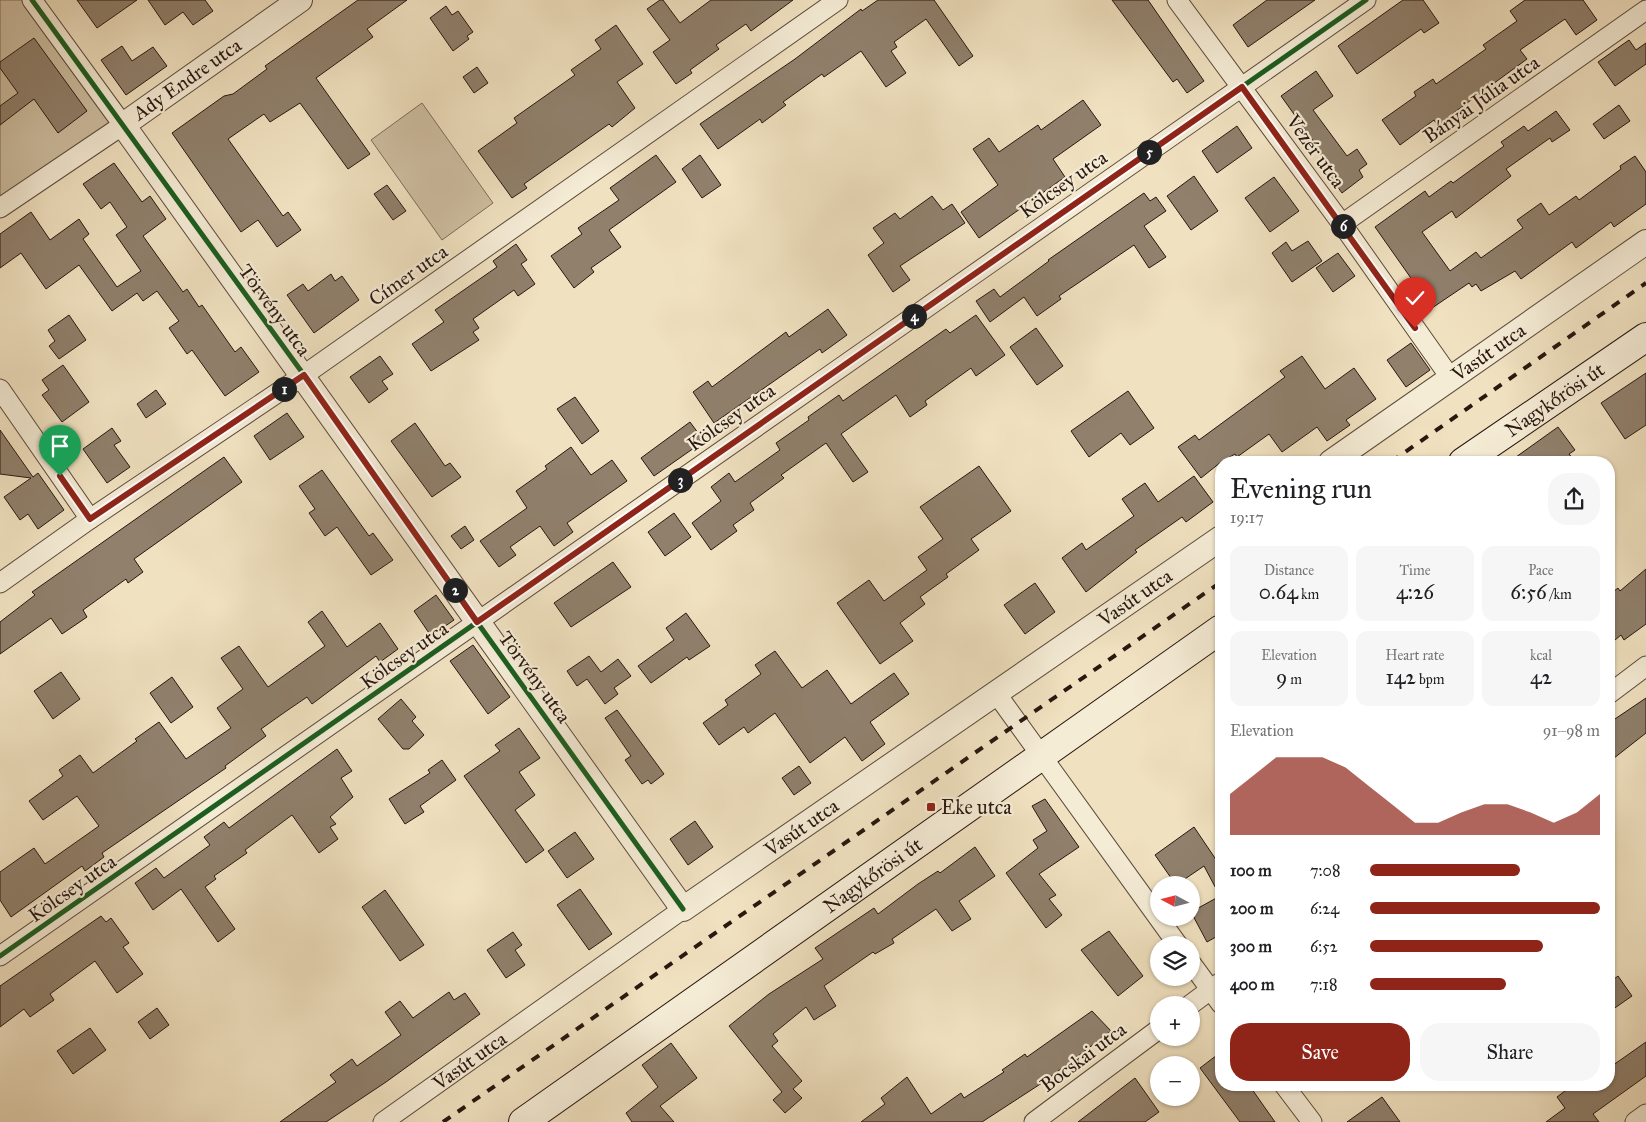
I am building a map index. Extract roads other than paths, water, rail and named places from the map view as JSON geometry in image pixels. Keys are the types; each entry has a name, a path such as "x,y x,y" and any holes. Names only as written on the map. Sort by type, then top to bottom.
{"main road":[{"name":"Nagykőrösi út","path":"1473,456 1646,337"},
{"name":"Nagykőrösi út","path":"524,1122 1215,633"}],"street":[{"name":"Törvény utca","path":"32,0 304,375 477,622 683,908"},
{"name":"Ady Endre utca","path":"0,208 123,125 300,0"},
{"name":"Címer utca","path":"0,583 90,519 304,375 838,0"},
{"name":"Vezér utca","path":"1177,0 1342,224 1452,380"},
{"name":"Kölcsey utca","path":"0,956 1366,0"},
{"name":"Bányai Júlia utca","path":"1342,224 1646,10"},
{"name":"Vasút utca","path":"1340,456 1452,380 1646,242"},
{"path":"0,389 90,519"},
{"name":"Vasút utca","path":"383,1122 683,908 1215,542"},
{"path":"1615,689 1646,666"},
{"path":"996,692 1171,936"},
{"path":"1200,973 1215,989"},
{"path":"1200,1000 1215,993"},
{"name":"Bocskai utca","path":"1034,1122 1150,1036"},
{"path":"1289,1091 1312,1122"},
{"path":"1635,1122 1646,1114"}],"railway":[{"path":"1400,456 1646,283"},
{"path":"443,1122 1215,586"}],"place":[{"name":"Eke utca","path":"931,807"}]}
